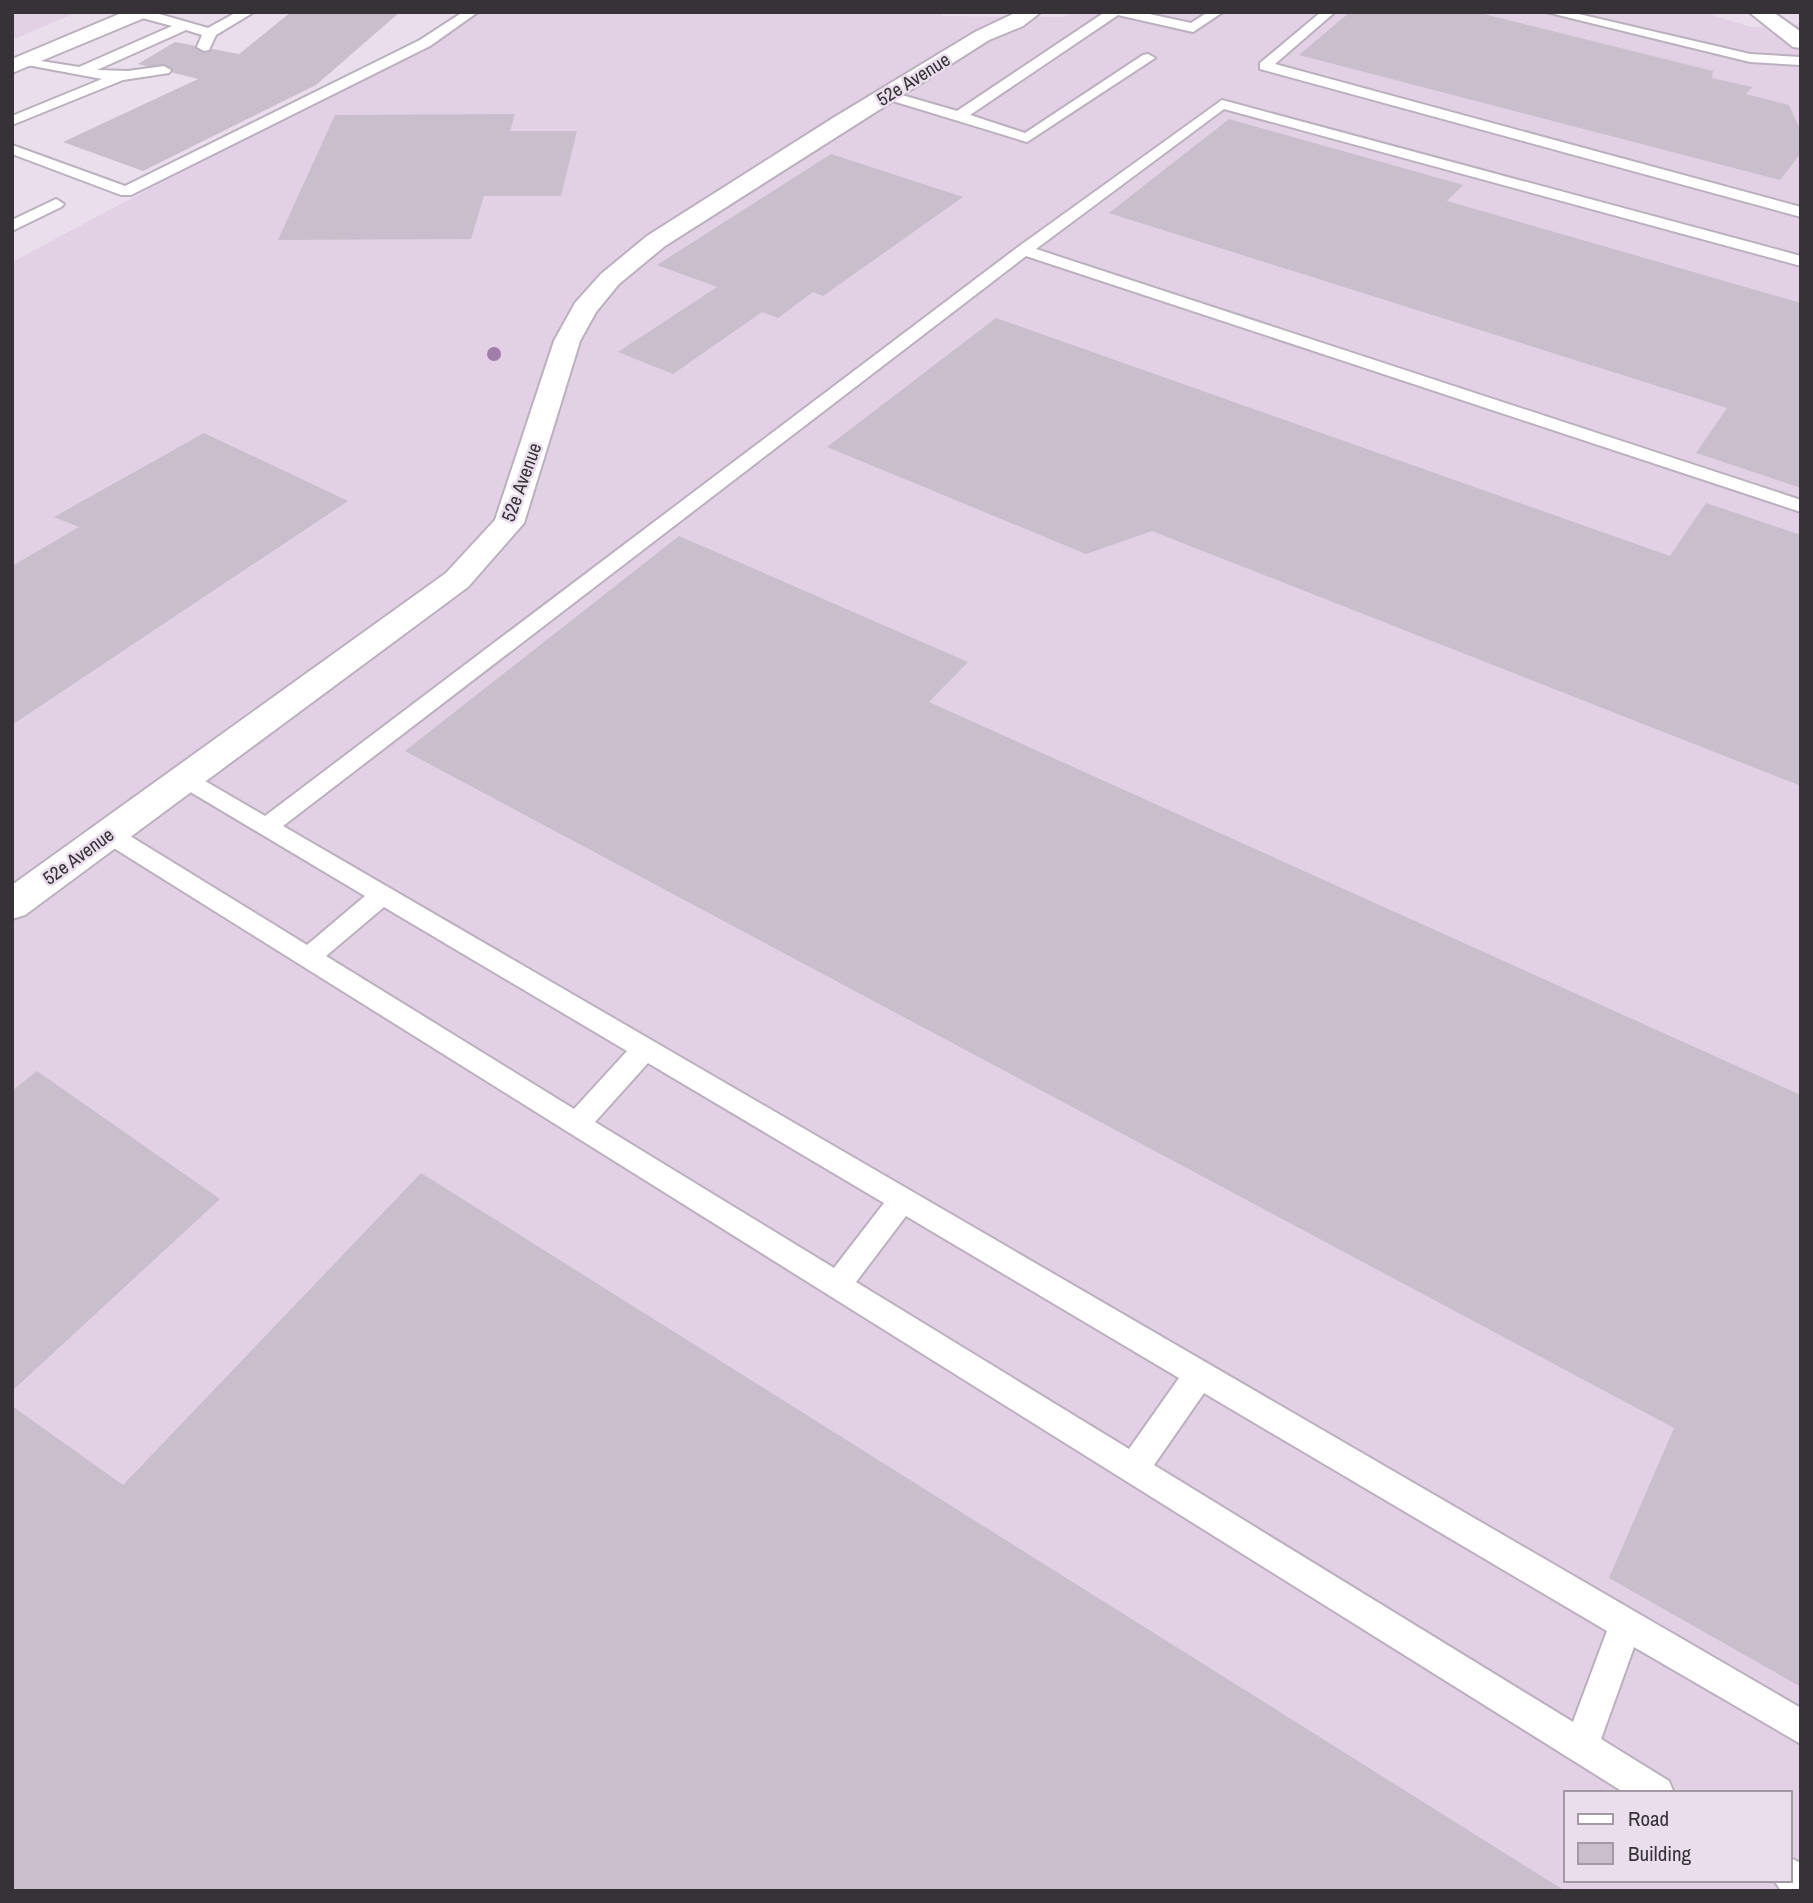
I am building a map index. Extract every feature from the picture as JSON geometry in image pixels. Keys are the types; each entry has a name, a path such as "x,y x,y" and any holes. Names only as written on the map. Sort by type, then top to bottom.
{"street":[{"name":"52e Avenue","path":"12,905 457,580 509,523 567,341 584,309 610,279 656,241 888,95 981,25 1016,22 1031,12"},
{"path":"1759,12 1801,41"},
{"path":"20,64 141,13"}],"lane":[{"path":"204,47 210,33 220,25 248,12"},
{"path":"12,149 126,192 425,43 472,12"},
{"path":"959,116 1114,12"},
{"path":"1121,12 1193,29"},
{"path":"1177,39 1217,12"},
{"path":"1329,12 1265,66 1801,212"},
{"path":"1552,12 1750,58 1801,61"},
{"path":"141,13 210,33"},
{"path":"82,71 187,25"},
{"path":"888,95 1027,138 1148,58"},
{"path":"20,64 135,77 164,71"},
{"path":"12,121 120,76"},
{"path":"266,827 1024,250 1222,104 1801,261"},
{"path":"12,226 56,204"},
{"path":"1024,250 1801,506"},
{"path":"185,779 1801,1727"},
{"path":"109,834 1654,1791"},
{"path":"309,957 383,895"},
{"path":"577,1124 645,1049"},
{"path":"838,1284 902,1200"},
{"path":"1133,1469 1199,1375"},
{"path":"1581,1746 1626,1625"}],"shaded area":[{"path":"12,12 78,12 12,40"},
{"path":"480,12 936,12 944,16 1062,17 1076,12 1703,12 1751,27 1801,24 1801,1891 12,1891 12,262"}],"building":[{"path":"291,12 400,12 316,85 143,171 63,142 198,79 138,64 175,42 239,54"},
{"path":"1350,12 1476,12 1713,71 1712,78 1752,87 1746,94 1789,105 1801,132 1801,153 1780,180 1299,55"},
{"path":"515,114 510,131 577,131 561,196 484,196 471,239 278,240 335,115"},
{"path":"1229,119 1463,185 1447,201 1801,303 1801,488 1696,453 1727,408 1109,213"},
{"path":"831,154 963,197 823,296 813,292 778,318 762,312 673,374 618,352 717,287 657,265"},
{"path":"996,318 1670,556 1706,503 1801,535 1801,786 1152,531 1086,554 827,447"},
{"path":"204,433 348,501 12,725 12,566 79,527 54,517"},
{"path":"679,536 968,662 929,702 1801,1095 1801,1687 1609,1578 1674,1428 405,751"},
{"path":"37,1071 220,1199 12,1391 12,1091"},
{"path":"421,1173 1565,1891 12,1891 12,1406 123,1485"}]}
